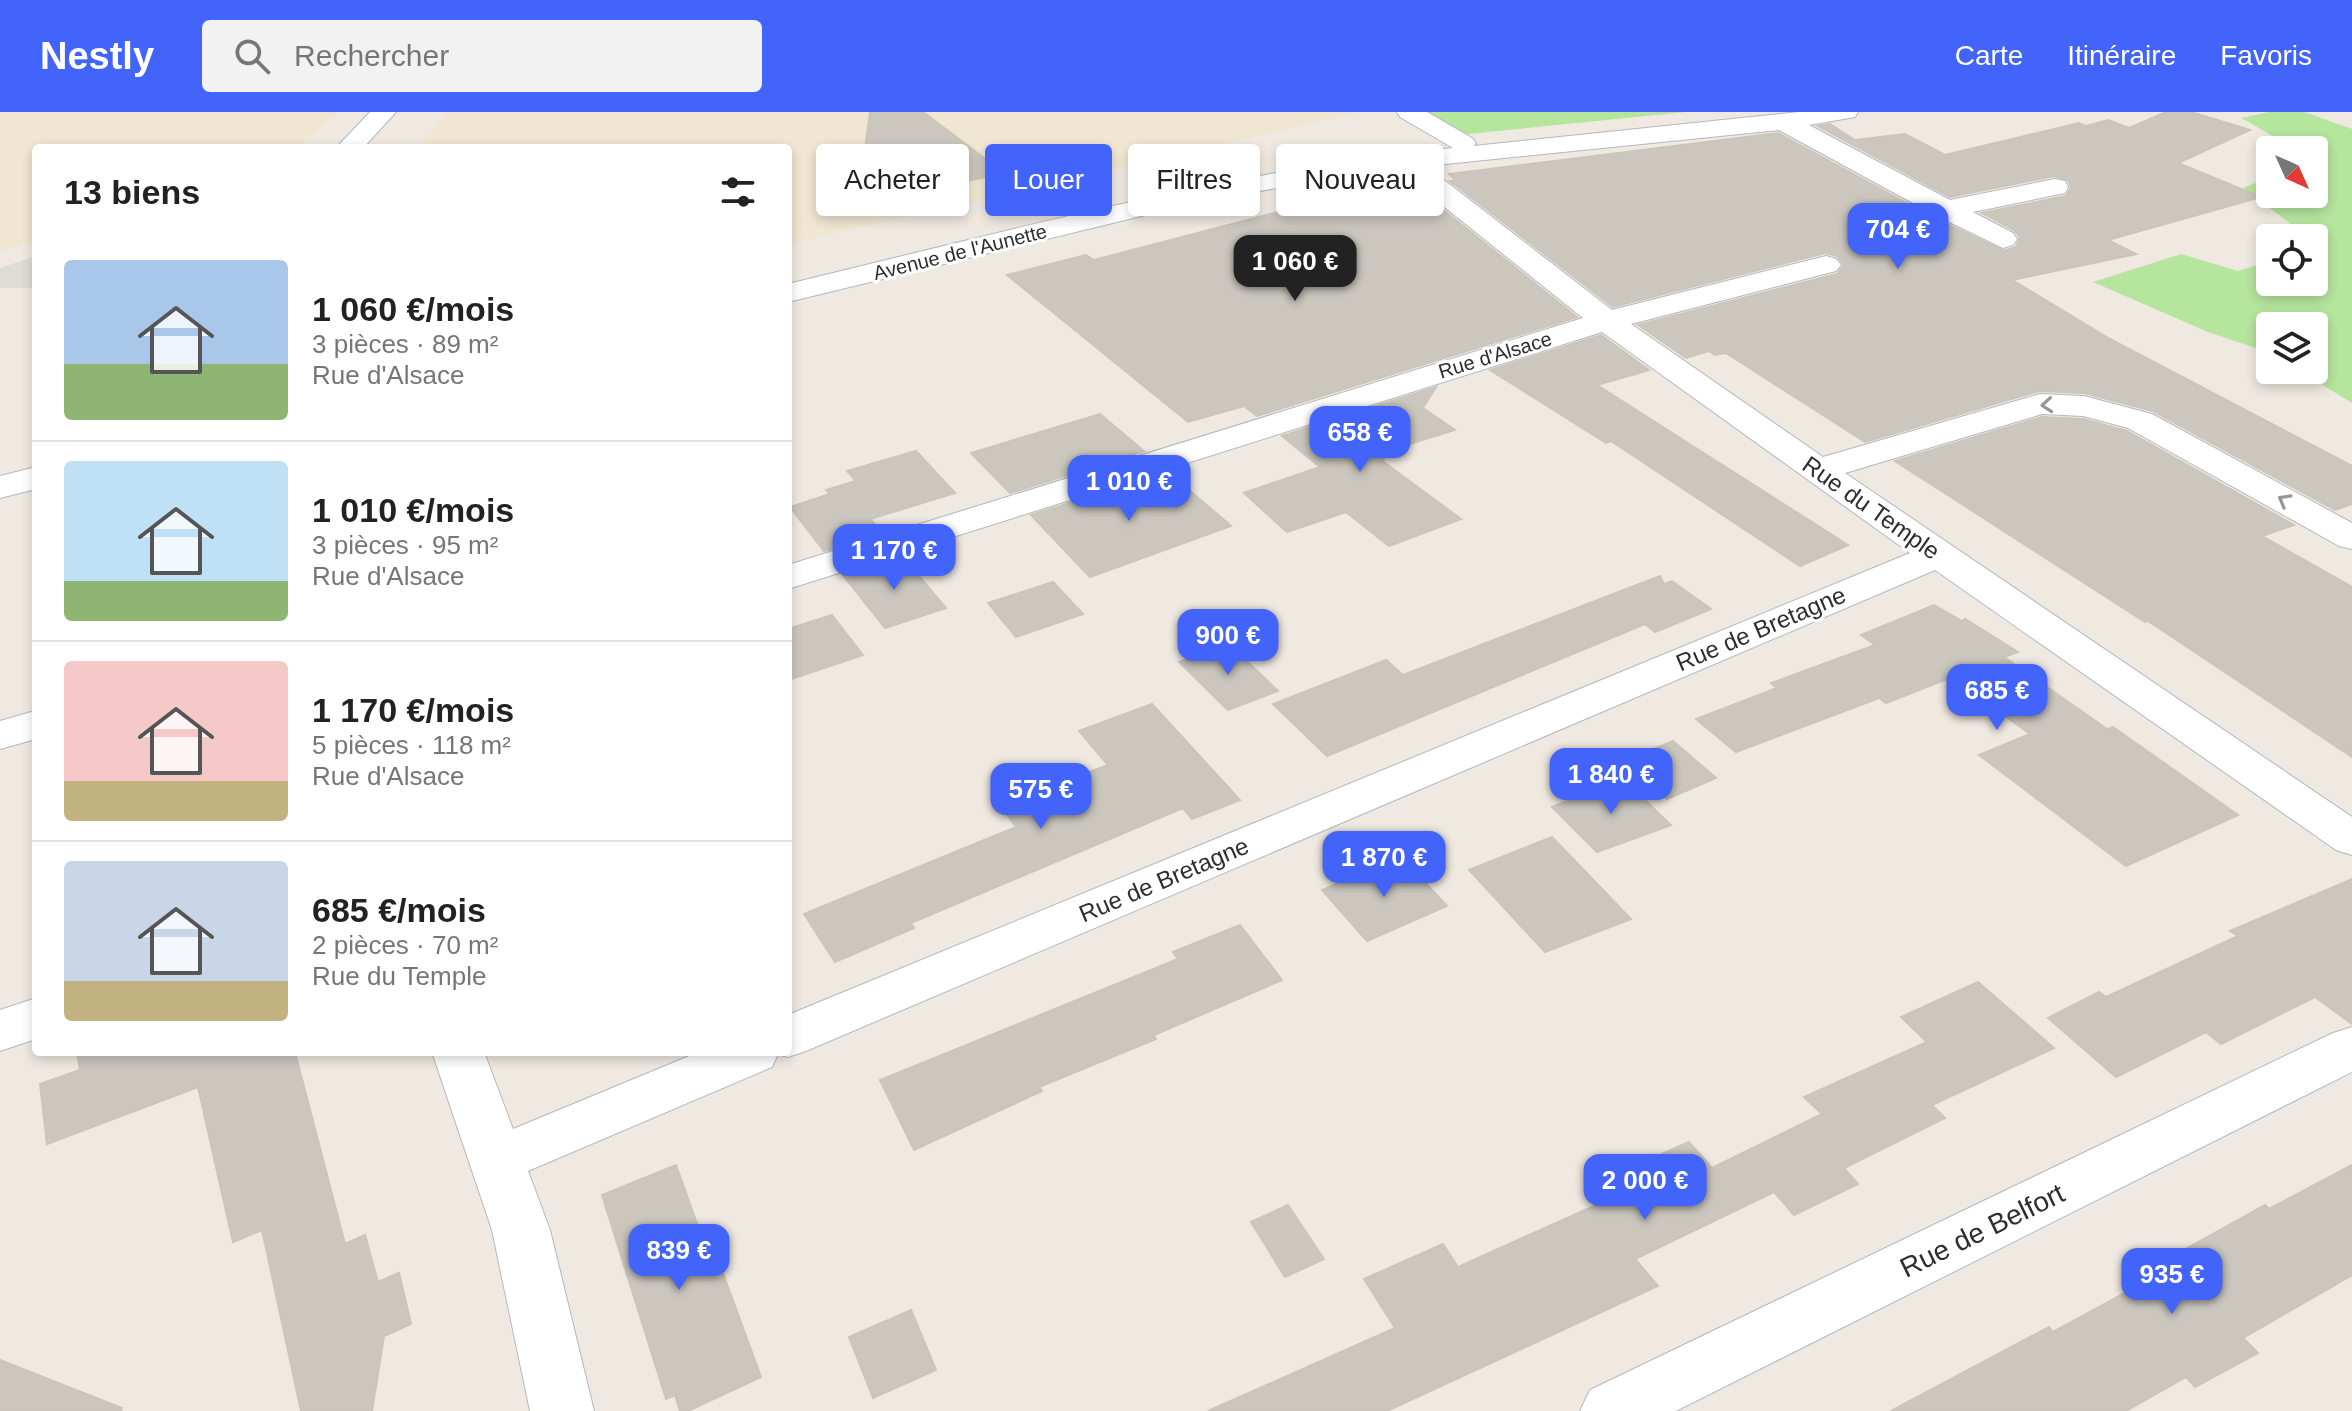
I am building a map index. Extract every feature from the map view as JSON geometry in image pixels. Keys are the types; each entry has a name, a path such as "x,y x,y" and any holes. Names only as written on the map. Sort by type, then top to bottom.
{"street":[{"path":"353,144 384,112"},
{"path":"1409,112 1463,143"},
{"name":"Avenue de l'Aunette","path":"1444,157 1783,122 1846,112"},
{"path":"1783,122 2003,239"},
{"name":"Avenue de l'Aunette","path":"792,292 1195,195 1276,180"},
{"path":"1945,209 2055,187"},
{"name":"Rue du Temple","path":"1444,193 1606,321 1938,555 2346,828"},
{"name":"Rue d'Alsace","path":"792,576 1606,321 1826,265"},
{"path":"1818,470 2040,404 2084,406 2140,421 2352,538"},
{"path":"0,487 32,479"},
{"name":"Rue de Bretagne","path":"792,1035 1938,555"},
{"path":"0,1031 32,1019"},
{"name":"Rue de Belfort","path":"1612,1411 2352,1048"},
{"path":"459,1056 521,1230 562,1411"},
{"path":"498,1159 743,1056"}],"shaded area":[{"path":"0,112 338,112 302,144 32,144 32,242 0,251"},
{"path":"448,112 1360,112 1221,144 1128,144 1128,166 1112,169 1112,144 985,144 985,199 969,202 969,144 816,144 816,216 909,216 792,243 792,144 421,144"},
{"path":"32,257 32,288 0,288 0,268"}],"green space":[{"path":"1413,112 1686,112 1458,135"},
{"path":"2269,112 2304,112 2352,129 2352,403 2321,384 2328,384 2328,312 2256,312 2256,348 2208,332 2093,282 2181,254 2238,271 2256,265 2256,296 2328,296 2328,224 2291,224 2270,208 2328,208 2328,136 2273,136 2241,118"},
{"path":"2256,183 2256,198 2243,188"}],"building":[{"path":"870,112 923,112 965,144 866,144"},
{"path":"2166,112 2191,112 2250,130 2178,163 2256,195 2256,198 2108,240 2136,254 2012,280 2110,339 2352,466 2352,504 2335,510 2153,411 2084,393 2039,391 1865,442 1726,353 1715,355 1709,351 1686,358 1638,325 1837,274 1844,265 1837,256 1825,253 1613,307 1450,181 1456,180 1449,174 1778,133 1934,218 2004,251 2016,247 2020,237 2014,230 1982,213 2066,196 2071,188 2068,180 2054,176 1950,197 1818,126 1830,124 1855,140 1905,134 1945,155 2079,123 2086,126 2108,120 2129,128"},
{"path":"969,147 985,159 985,177 969,181"},
{"path":"1444,210 1577,317 1257,416 1244,406 1188,422 1007,275 1086,255 1094,260 1276,213 1276,216 1444,216"},
{"path":"1601,335 1649,370 1597,385 1848,545 1800,566 1611,441 1606,443 1490,370"},
{"path":"1436,387 1423,408 1455,430 1377,454 1461,519 1389,546 1346,512 1287,532 1244,493 1320,467 1282,436"},
{"path":"1100,414 1144,451 1010,493 971,453"},
{"path":"2042,417 2083,419 2127,431 2294,525 2262,536 2352,587 2352,757 2148,621 2145,622 1895,461"},
{"path":"916,451 955,493 870,519 882,533 824,551 792,506 830,494 826,490 856,481 847,471"},
{"path":"1168,472 1231,526 1090,577 1031,515"},
{"path":"902,556 946,608 885,628 843,575"},
{"path":"1660,576 1664,584 1672,581 1711,609 1655,632 1645,624 1327,756 1273,704 1386,660 1403,675"},
{"path":"1053,582 1083,614 1016,637 988,603"},
{"path":"1934,605 1962,621 1965,619 2018,652 2004,657 2107,729 2113,727 2238,815 2126,866 1979,755 2030,734 1952,677 1886,703 1879,698 1736,752 1696,719 1777,688 1771,683 1875,645 1861,635"},
{"path":"832,615 863,655 792,679 792,628"},
{"path":"1229,644 1278,691 1228,710 1179,662"},
{"path":"1152,704 1240,800 1192,819 1183,808 911,923 914,928 835,962 804,914 1016,827 1007,815 1031,805 1024,797 1108,765 1079,731"},
{"path":"1673,741 1716,778 1667,799 1625,761"},
{"path":"1624,780 1671,825 1597,852 1552,807"},
{"path":"1552,837 1631,919 1545,952 1469,870"},
{"path":"1401,857 1447,906 1367,941 1322,890"},
{"path":"2352,879 2352,1024 2315,997 2221,1044 2206,1032 2116,1077 2048,1018 2099,992 2106,997 2238,936 2230,931"},
{"path":"1240,925 1282,980 1154,1035 1156,1039 1039,1087 1042,1091 914,1150 880,1080 1178,959 1173,952"},
{"path":"1978,982 2054,1048 1932,1105 1945,1118 1844,1168 1858,1184 1794,1215 1774,1192 1635,1259 1658,1286 1387,1411 1208,1411 1395,1328 1364,1279 1443,1244 1458,1267 1625,1192 1612,1176 1689,1142 1712,1168 1822,1114 1804,1097 1927,1042 1901,1017"},
{"path":"78,1056 296,1056 345,1244 365,1235 378,1282 399,1273 411,1324 384,1336 372,1411 301,1411 262,1230 233,1242 198,1087 47,1144 40,1084 80,1070"},
{"path":"676,1165 714,1271 721,1268 761,1377 688,1411 680,1411 675,1395 666,1399 602,1195"},
{"path":"2352,1165 2352,1275 2243,1338 2258,1353 2195,1387 2186,1377 2126,1411 1891,1411 2049,1327 2053,1332 2191,1257 2184,1250 2265,1205 2269,1209"},
{"path":"1288,1205 1324,1259 1285,1277 1251,1222"},
{"path":"911,1310 936,1370 873,1398 849,1337"},
{"path":"0,1360 122,1408 121,1411 0,1411"}]}
